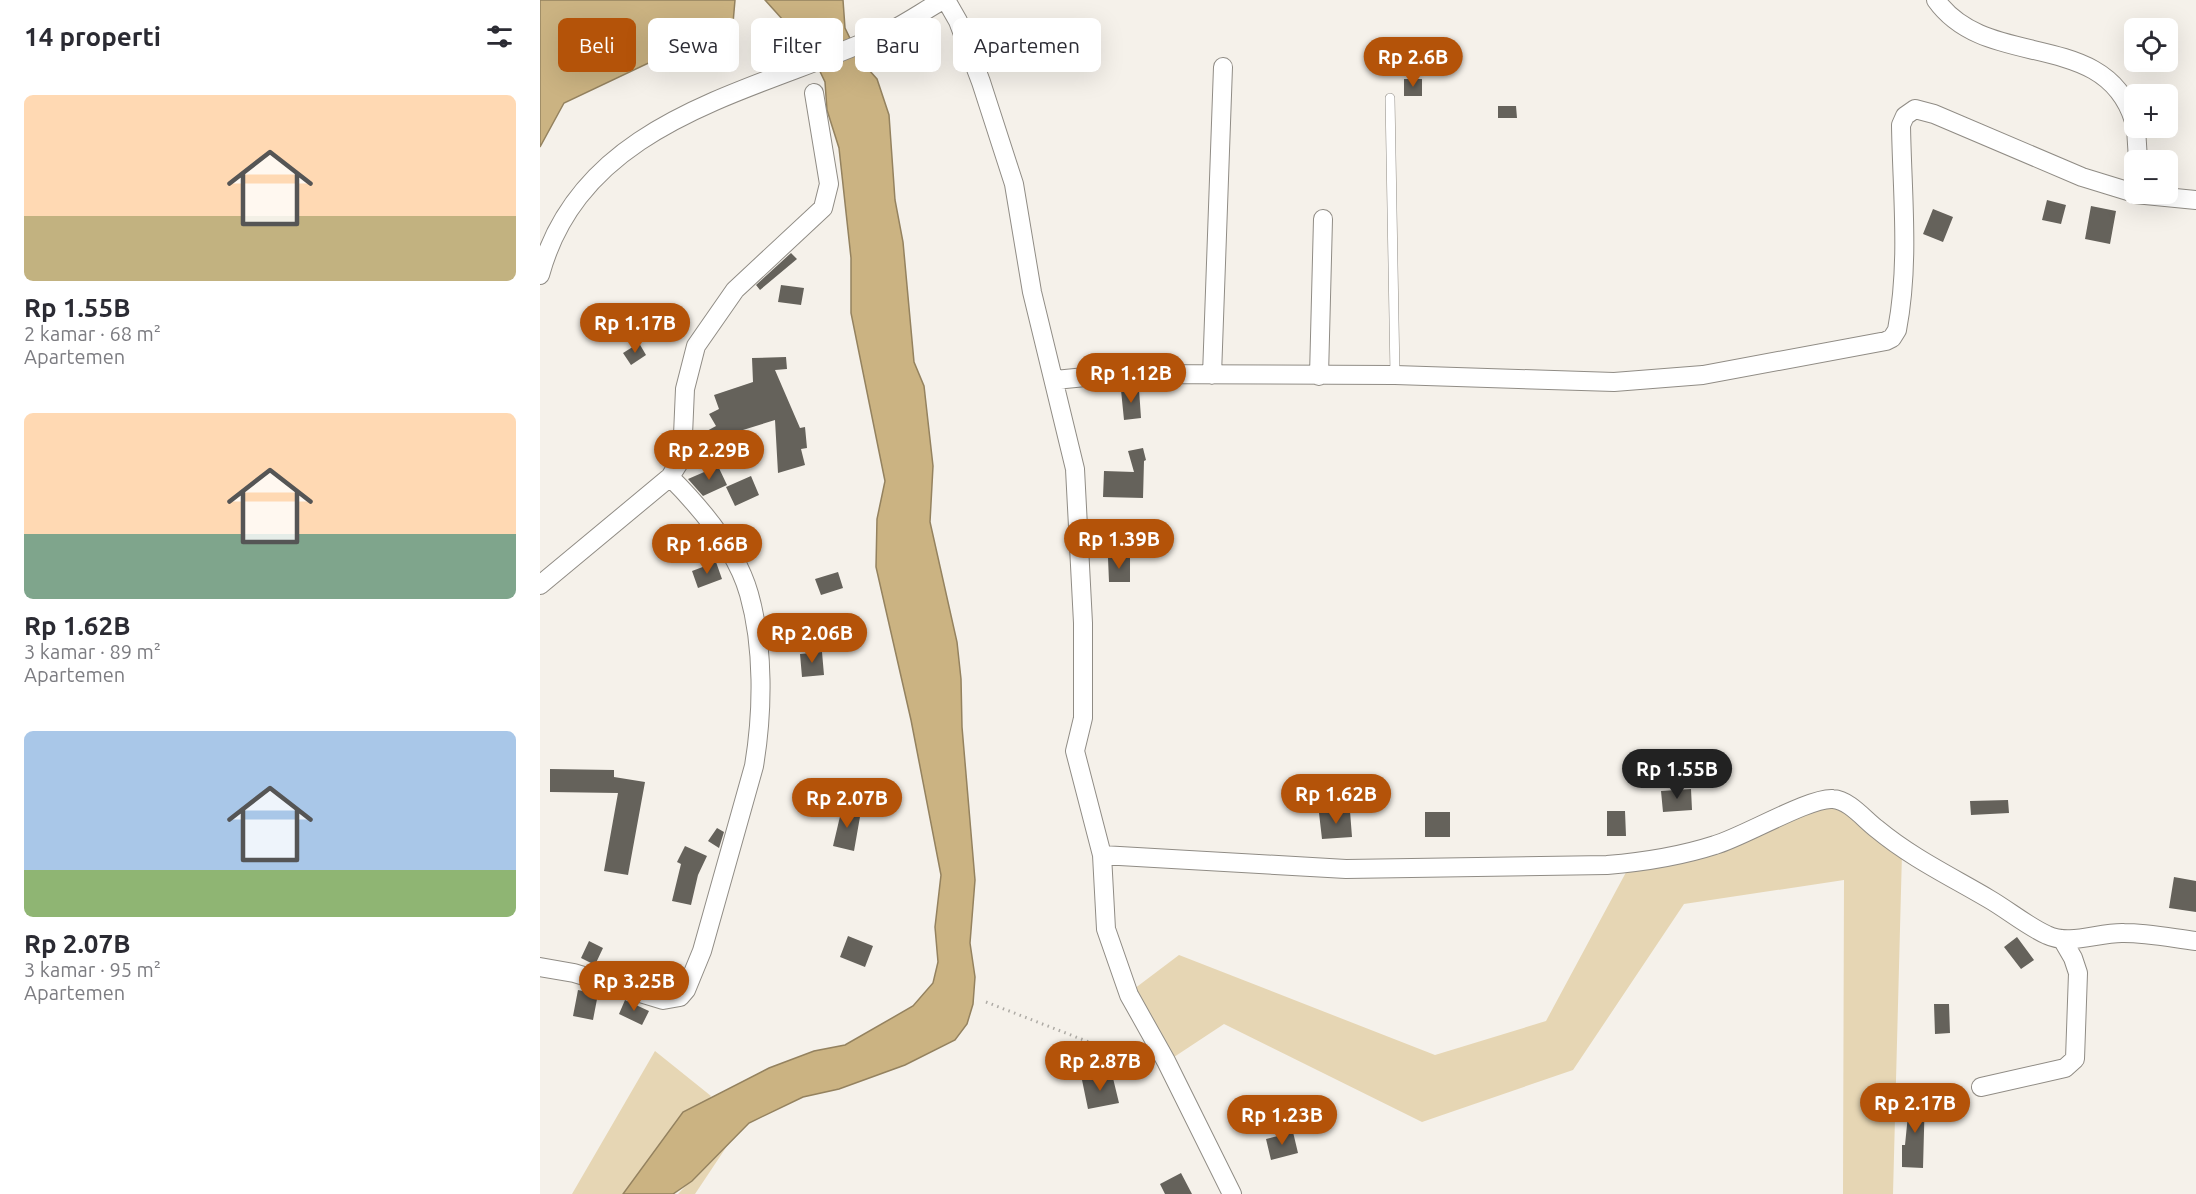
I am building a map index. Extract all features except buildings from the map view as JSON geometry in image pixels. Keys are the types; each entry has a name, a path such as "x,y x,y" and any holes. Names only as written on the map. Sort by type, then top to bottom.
{"street":[{"path":"540,275 553,238 578,198 608,163 658,129 694,109 888,32 945,0 958,21 981,82 1014,184 1032,292 1075,470 1083,623 1083,718 1075,752 1102,855 1106,929 1129,995 1169,1067 1232,1194"},
{"path":"1936,0 1961,25 1980,36 2073,60 2110,79 2124,100"},
{"path":"1212,375 1223,67"},
{"path":"540,585 670,477 682,458 685,389 696,346 735,290 823,208 829,184 814,93"},
{"path":"1055,380 1116,374 1395,375 1614,382 1714,373 1872,345 1892,338 1900,313 1904,266 1900,125 1905,116 1915,109 1934,114 2082,177 2124,190"},
{"path":"2178,198 2196,200"},
{"path":"1319,376 1323,219"},
{"path":"540,967 574,973 663,1000 680,997 686,990 702,951 754,766 758,742 758,668 749,592 726,547 697,506 670,477"},
{"path":"1102,855 1346,869 1630,864 1715,846 1760,828 1815,801 1829,798 1841,800 1898,846 1932,869 1984,896 2047,935 2062,939 2126,933 2196,941"},
{"path":"1981,1087 2065,1068 2075,1059 2078,973 2062,939"}],"lane":[{"path":"1390,98 1395,375"}],"path":[{"path":"986,1002 1169,1067"}],"shaded area":[{"path":"540,0 735,0 733,18 648,18 648,63 636,69 636,18 558,18 558,72 629,72 564,103 540,147"},
{"path":"765,0 843,0 845,28 855,49 855,72 871,72 877,79 889,115 895,200 903,242 914,362 924,386 933,466 930,522 957,642 961,679 962,727 975,880 970,943 975,977 973,1004 967,1024 955,1040 905,1065 839,1089 803,1097 749,1123 692,1181 673,1194 623,1194 683,1112 769,1068 814,1051 845,1045 913,1006 933,983 938,962 935,927 941,875 911,720 876,567 877,519 885,481 851,313 851,258 839,148 827,110 825,82 820,72 843,72 843,18 781,18"},
{"path":"1835,806 1902,853 1893,1194 1843,1194 1844,880 1684,904 1573,1070 1422,1122 1224,1024 1171,1059 1130,992 1179,955 1435,1055 1546,1021 1631,863 1806,808"},
{"path":"655,1051 711,1096 630,1194 572,1194"},
{"path":"733,1137 695,1194 678,1194"}]}
